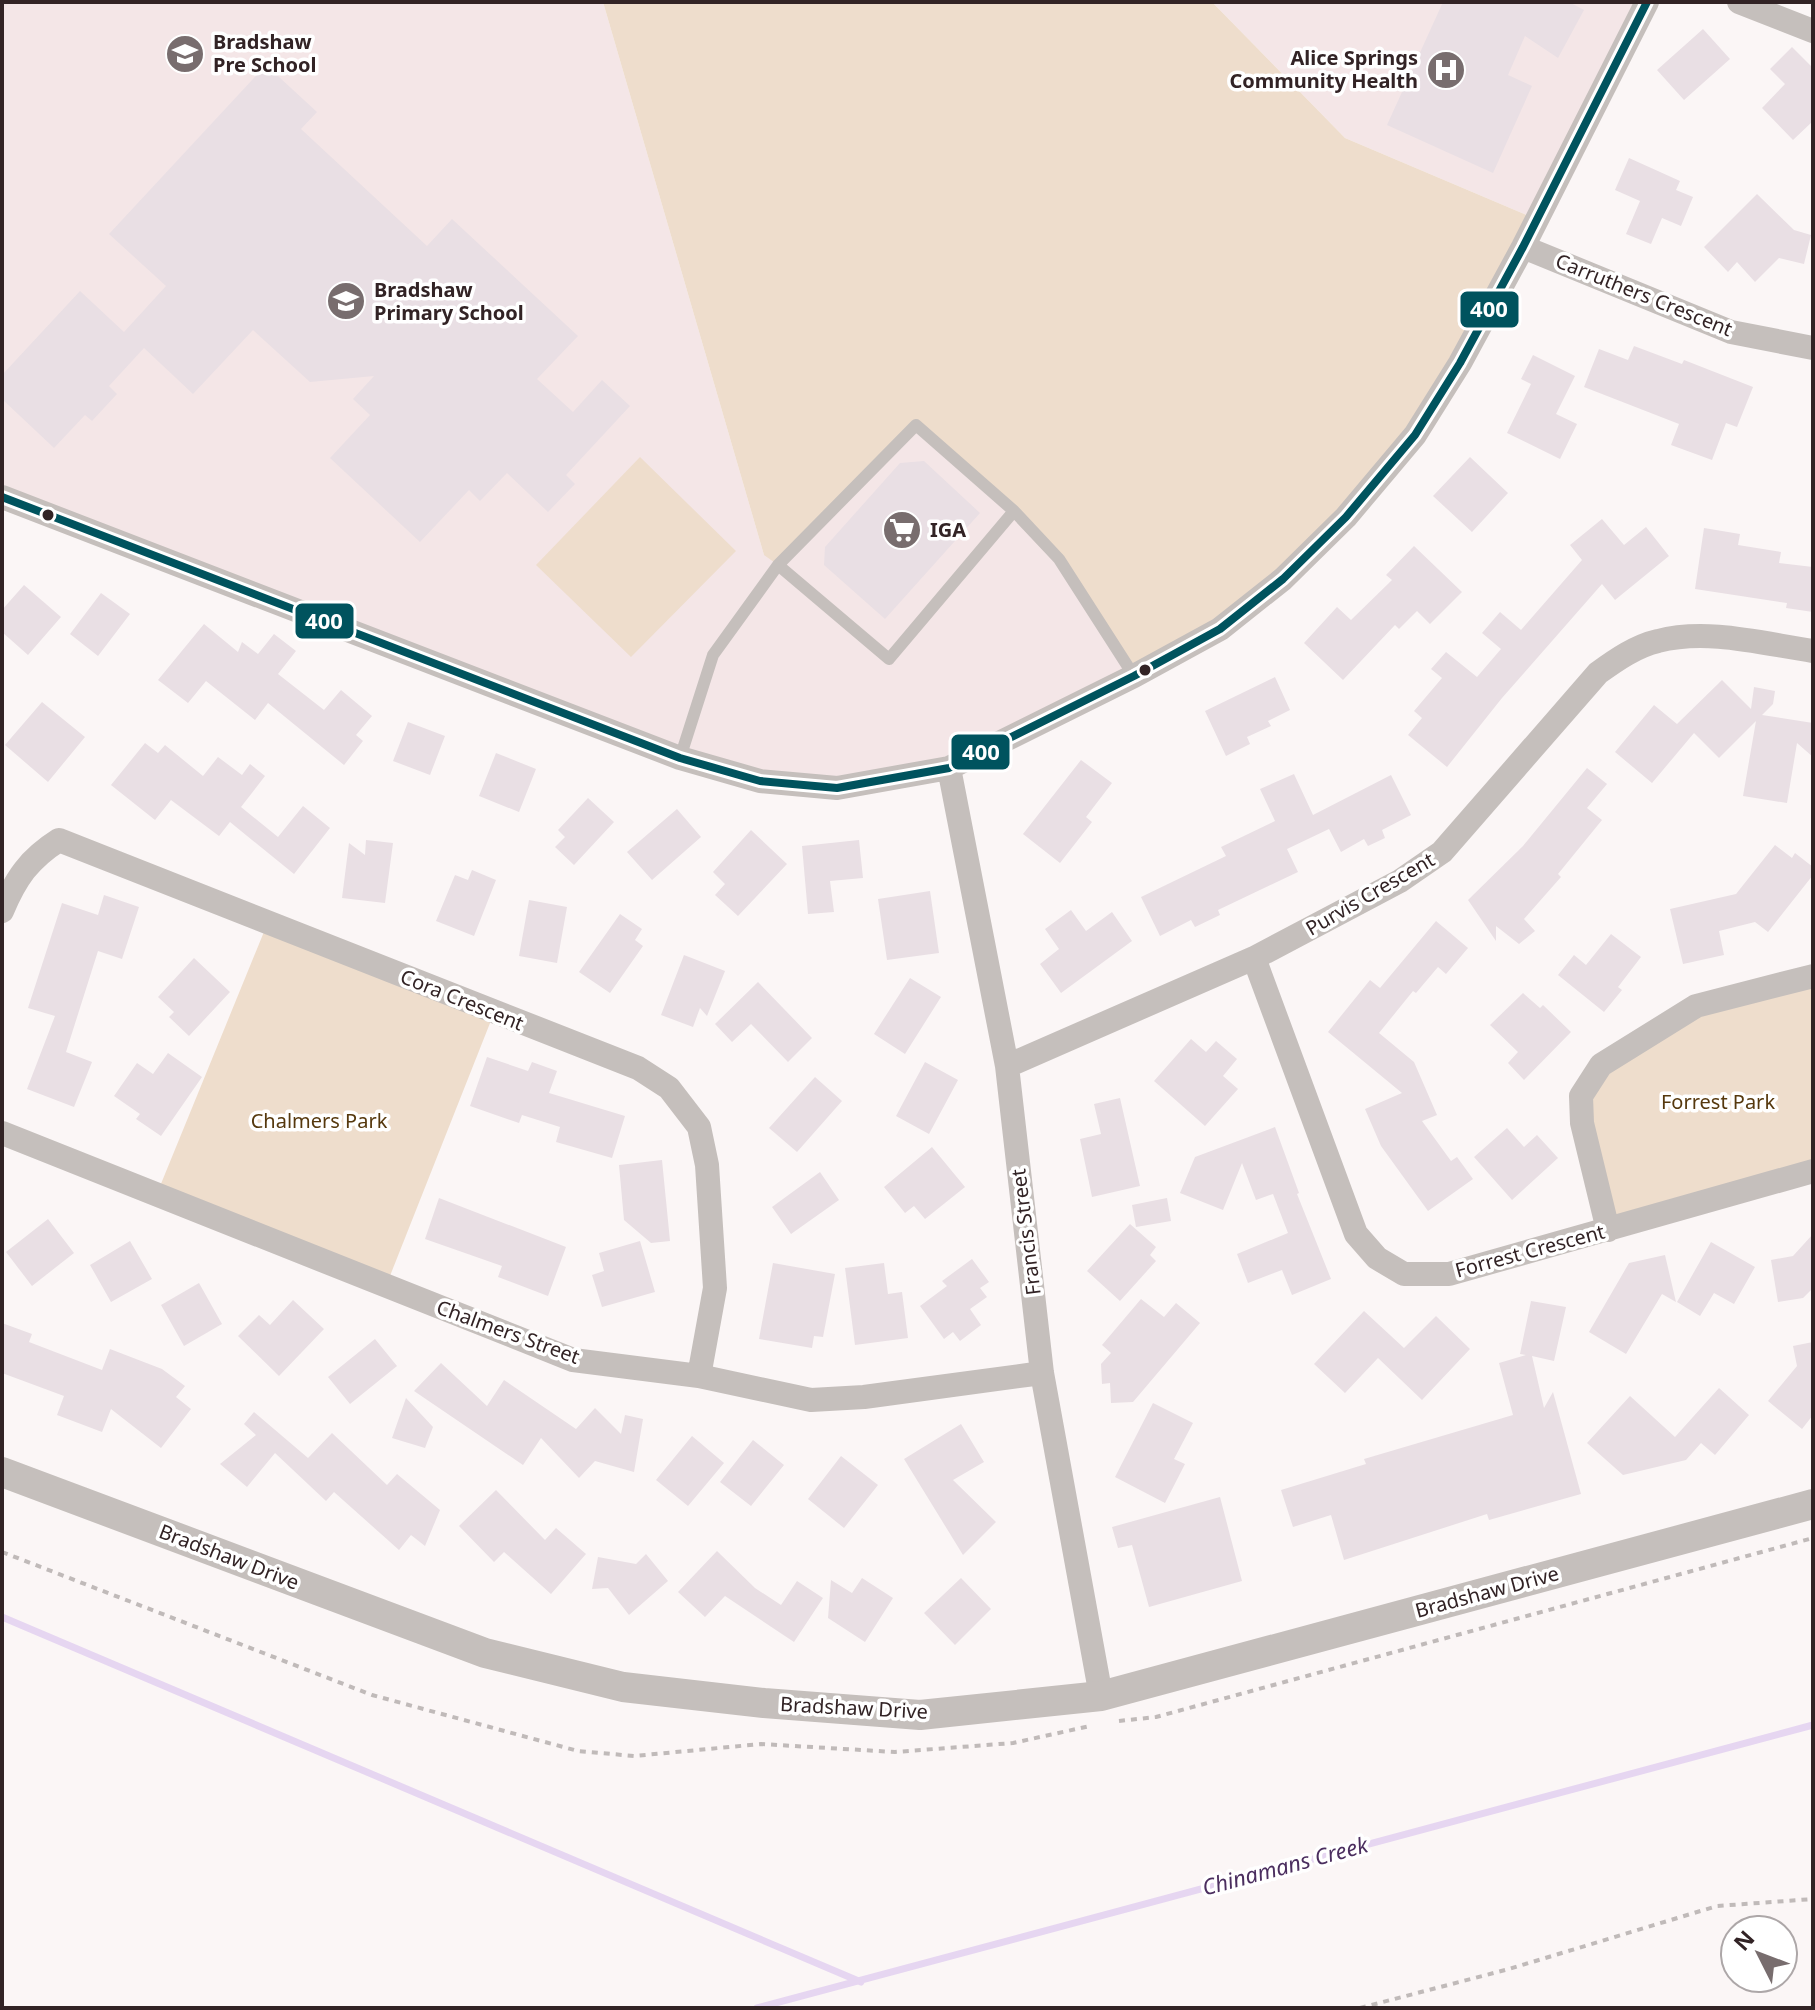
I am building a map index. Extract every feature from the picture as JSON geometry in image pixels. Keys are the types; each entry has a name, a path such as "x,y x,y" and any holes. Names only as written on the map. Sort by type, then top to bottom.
{"street":[{"path":"2,497 680,758 760,781 837,788 949,768 1134,676 1220,629 1283,579 1346,517 1415,435 1460,363 1523,247 1647,2"},
{"path":"1739,2 1813,31"},
{"name":"Carruthers Crescent","path":"1523,247 1731,332 1813,348"},
{"name":"Purvis Crescent","path":"1007,1066 1254,958 1400,881 1442,852 1598,673 1624,655 1658,641 1712,636 1813,651"},
{"name":"Francis Street","path":"949,768 1007,1066 1042,1373 1101,1696"},
{"name":"Cora Crescent","path":"2,911 14,882 37,854 59,840 638,1068 669,1088 699,1127 707,1165 715,1288 699,1376"},
{"name":"Forrest Crescent","path":"1254,958 1356,1234 1377,1258 1404,1274 1449,1274 1813,1171"},
{"path":"1608,1230 1582,1123 1581,1096 1601,1065 1696,1006 1813,976"},
{"name":"Chalmers Street","path":"2,1133 573,1360 699,1376 811,1400 864,1397 1042,1373"},
{"name":"Bradshaw Drive","path":"2,1472 485,1653 623,1687 764,1703 920,1715 1101,1696 1813,1504"}],"lane":[{"path":"680,758 713,655 778,565 916,425 1014,511 1059,559 1134,676"},
{"path":"778,565 889,659 1014,511"}],"path":[{"path":"1118,1721 1156,1717 1813,1538"},
{"path":"2,1552 372,1695 578,1751 634,1756 761,1744 895,1752 1013,1743 1089,1726"},
{"path":"1360,2008 1509,1969 1717,1906 1813,1899"}],"shaded area":[{"name":"Bradshaw Primary School","path":"2,2 603,2 764,555 916,425 1059,559 1134,676 949,768 837,788 760,781 2,497"},
{"name":"Alice Springs Community Health","path":"1212,2 1647,2 1536,219 1345,138"}],"green space":[{"path":"603,2 1212,2 1345,138 1536,219 1460,363 1283,579 1134,676 1059,559 916,425 778,565 764,555"},
{"path":"640,457 736,551 631,657 536,565"},
{"name":"Chalmers Park","path":"268,922 494,1013 386,1286 156,1196"},
{"name":"Forrest Park","path":"1813,976 1813,1171 1608,1230 1582,1123 1601,1065 1696,1006"}],"building":[{"path":"1443,2 1569,2 1584,10 1558,58 1525,36 1508,75 1532,86 1493,173 1387,125"},
{"path":"1703,29 1730,59 1684,100 1657,70"},
{"path":"1792,47 1813,68 1813,121 1793,140 1762,108 1785,84 1770,69"},
{"name":"Bradshaw Primary School","path":"266,65 317,112 301,129 427,246 452,219 578,336 537,379 573,412 602,380 630,406 566,475 575,484 548,512 507,473 480,501 469,490 420,542 330,458 370,415 353,399 374,376 310,382 253,330 193,394 144,348 109,386 117,394 92,421 85,415 54,448 2,399 2,375 80,291 124,332 166,286 109,234"},
{"path":"1629,158 1680,181 1676,190 1693,197 1681,226 1662,218 1651,244 1626,234 1640,201 1615,190"},
{"path":"1757,194 1794,230 1811,235 1804,264 1779,258 1755,282 1737,262 1728,272 1704,247"},
{"path":"1634,346 1682,364 1684,360 1753,387 1737,427 1726,423 1712,460 1671,445 1679,424 1584,387 1599,349 1628,360"},
{"path":"1533,355 1575,376 1556,414 1577,424 1560,459 1507,433 1531,384 1521,379"},
{"path":"1470,457 1508,493 1472,532 1433,496"},
{"name":"IGA","path":"924,461 980,513 885,619 824,565 825,547 900,463"},
{"path":"1602,519 1624,545 1646,527 1669,556 1615,600 1602,584 1502,698 1447,767 1408,735 1422,718 1414,711 1442,678 1431,669 1446,652 1477,677 1501,649 1482,633 1500,612 1521,630 1582,560 1570,545"},
{"path":"1704,528 1740,534 1738,545 1781,552 1779,563 1813,567 1813,612 1786,608 1787,603 1695,589"},
{"path":"1414,546 1462,592 1430,624 1417,611 1399,629 1395,625 1343,680 1304,643 1337,607 1351,620 1392,580 1386,575"},
{"path":"24,585 61,617 28,655 2,632 2,610"},
{"path":"101,593 130,614 98,656 70,634"},
{"path":"204,624 238,652 242,642 258,654 274,634 296,651 278,674 324,710 341,690 372,716 356,735 363,741 344,765 268,703 255,720 206,681 188,703 158,680"},
{"path":"1275,677 1290,710 1268,721 1271,726 1247,737 1250,744 1226,756 1205,711"},
{"path":"1722,680 1751,709 1754,687 1775,691 1773,704 1762,715 1813,723 1813,757 1797,743 1787,803 1743,796 1756,721 1719,758 1694,733 1652,783 1615,752 1654,705 1677,724"},
{"path":"42,702 85,737 48,782 5,745"},
{"path":"408,722 445,736 430,775 393,761"},
{"path":"145,743 158,753 165,745 203,776 218,757 242,775 250,764 265,776 241,807 278,837 303,806 330,828 294,874 230,822 219,836 171,800 155,820 111,785"},
{"path":"496,753 536,769 519,812 479,796"},
{"path":"1081,760 1112,783 1086,817 1092,822 1060,863 1023,834"},
{"path":"1587,768 1607,784 1587,808 1602,820 1558,874 1561,877 1524,919 1535,931 1519,944 1496,926 1496,941 1468,900 1523,846"},
{"path":"1294,774 1313,815 1391,775 1411,815 1382,830 1385,838 1368,846 1364,839 1341,852 1329,829 1287,849 1298,872 1218,910 1220,915 1195,927 1191,920 1160,936 1141,897 1226,856 1221,847 1275,821 1260,789"},
{"path":"588,798 614,822 574,865 555,847 565,837 558,830"},
{"path":"677,809 701,837 652,880 627,852"},
{"path":"751,830 787,864 738,916 715,895 725,884 713,872"},
{"path":"366,840 393,843 385,903 342,898 349,843 365,855"},
{"path":"859,840 863,878 830,881 834,912 808,914 802,846"},
{"path":"1775,845 1792,858 1795,853 1813,867 1813,875 1768,932 1755,922 1719,931 1724,955 1683,964 1670,909 1736,894"},
{"path":"472,870 496,880 474,936 436,921 455,875 468,880"},
{"path":"930,891 939,953 887,960 878,899"},
{"path":"104,895 139,907 122,959 98,951 66,1052 92,1062 74,1107 27,1089 55,1016 28,1008 62,903 98,915"},
{"path":"529,900 567,907 557,963 519,956"},
{"path":"1071,910 1086,931 1112,912 1132,941 1061,993 1040,964 1059,949 1045,929"},
{"path":"620,914 642,929 635,940 643,946 610,993 579,972"},
{"path":"1436,921 1468,948 1446,974 1438,967 1416,993 1413,991 1379,1033 1414,1062 1437,1115 1422,1121 1451,1161 1457,1157 1473,1179 1428,1211 1381,1146 1365,1109 1402,1093 1328,1032 1370,980 1380,988"},
{"path":"1611,934 1641,957 1618,987 1622,990 1604,1012 1558,975 1574,955 1586,965"},
{"path":"684,955 725,971 707,1016 700,1008 693,1027 661,1015"},
{"path":"194,958 230,992 189,1036 169,1017 174,1012 158,997"},
{"path":"910,978 941,997 905,1054 874,1034"},
{"path":"758,982 812,1038 788,1062 751,1024 732,1042 715,1024"},
{"path":"1523,993 1540,1008 1543,1005 1571,1032 1524,1080 1508,1063 1518,1052 1490,1025"},
{"path":"1191,1039 1206,1052 1216,1041 1237,1059 1223,1076 1238,1089 1205,1126 1154,1081"},
{"path":"168,1053 202,1077 161,1136 136,1119 140,1114 114,1096 137,1063 153,1074"},
{"path":"487,1057 528,1071 532,1062 557,1071 549,1093 625,1116 612,1158 556,1142 560,1127 522,1115 519,1123 470,1106"},
{"path":"925,1062 958,1080 929,1134 896,1116"},
{"path":"815,1077 842,1101 797,1152 769,1128"},
{"path":"1120,1098 1140,1186 1092,1197 1080,1139 1101,1134 1094,1104"},
{"path":"1275,1127 1297,1194 1331,1279 1292,1295 1282,1270 1248,1283 1237,1254 1288,1233 1273,1194 1256,1200 1242,1163 1223,1210 1180,1193 1195,1157"},
{"path":"1507,1128 1524,1147 1537,1135 1558,1158 1512,1200 1474,1157"},
{"path":"932,1147 965,1187 925,1219 914,1206 905,1213 884,1187"},
{"path":"662,1160 670,1241 651,1243 624,1220 619,1165"},
{"path":"820,1172 839,1200 791,1234 772,1207"},
{"path":"439,1198 566,1247 548,1296 498,1277 502,1266 425,1239"},
{"path":"1167,1198 1171,1221 1136,1227 1132,1205"},
{"path":"48,1219 74,1253 32,1286 6,1252"},
{"path":"1130,1224 1156,1247 1150,1255 1156,1261 1120,1301 1087,1271"},
{"path":"1813,1234 1813,1288 1803,1298 1778,1302 1771,1260 1793,1256"},
{"path":"130,1241 152,1279 111,1302 90,1265"},
{"path":"640,1241 655,1292 602,1307 592,1275 604,1271 599,1253"},
{"path":"1711,1242 1755,1267 1734,1304 1714,1293 1700,1316 1677,1302"},
{"path":"1665,1255 1676,1302 1662,1294 1626,1354 1589,1332 1629,1263"},
{"path":"972,1259 989,1282 980,1288 987,1297 970,1309 981,1325 960,1341 953,1332 944,1339 920,1306 947,1286 942,1281"},
{"path":"773,1263 835,1274 823,1337 814,1336 812,1348 759,1339"},
{"path":"884,1263 888,1294 902,1292 908,1338 855,1345 845,1268"},
{"path":"199,1283 222,1324 184,1346 161,1305"},
{"path":"1141,1299 1164,1317 1176,1303 1200,1323 1133,1402 1111,1403 1110,1383 1102,1384 1101,1364 1111,1353 1102,1345"},
{"path":"293,1300 324,1329 279,1376 238,1336 259,1315 270,1325"},
{"path":"1531,1301 1566,1307 1554,1361 1532,1356 1544,1408 1553,1392 1581,1494 1489,1520 1487,1514 1344,1560 1331,1515 1293,1527 1281,1490 1366,1464 1364,1459 1513,1415 1499,1363 1526,1355 1520,1354"},
{"path":"1364,1311 1404,1348 1436,1316 1470,1349 1422,1400 1378,1358 1345,1393 1314,1364"},
{"path":"2,1323 32,1334 29,1342 102,1370 110,1349 162,1369 185,1386 176,1397 191,1409 161,1448 111,1409 102,1432 57,1415 64,1396 2,1373"},
{"path":"375,1339 397,1366 350,1404 328,1377"},
{"path":"1813,1342 1813,1415 1802,1429 1768,1401 1797,1366 1793,1346"},
{"path":"441,1363 487,1406 504,1380 576,1429 595,1408 621,1434 625,1415 643,1419 634,1472 595,1461 579,1478 541,1438 523,1465 414,1391"},
{"path":"1719,1388 1749,1415 1715,1455 1701,1443 1686,1460 1623,1475 1587,1443 1630,1396 1675,1437"},
{"path":"406,1398 433,1427 425,1448 392,1438"},
{"path":"1153,1403 1193,1423 1174,1459 1185,1464 1165,1503 1115,1477"},
{"path":"254,1412 308,1458 332,1433 387,1485 397,1474 440,1510 425,1546 411,1535 399,1550 334,1492 326,1501 275,1453 247,1487 220,1464 256,1435 244,1424"},
{"path":"961,1424 984,1462 953,1480 996,1522 963,1555 904,1459"},
{"path":"692,1436 724,1463 688,1506 656,1480"},
{"path":"753,1440 784,1465 751,1506 720,1482"},
{"path":"841,1456 878,1485 844,1528 808,1499"},
{"path":"496,1490 545,1540 556,1528 586,1554 551,1594 504,1552 494,1562 459,1526"},
{"path":"1220,1497 1242,1581 1149,1607 1132,1545 1118,1548 1112,1527"},
{"path":"717,1551 755,1588 781,1605 797,1581 823,1598 794,1642 725,1596 705,1617 678,1592"},
{"path":"646,1554 668,1581 629,1615 608,1588 592,1589 598,1557 636,1564"},
{"path":"862,1578 893,1598 865,1642 828,1618 831,1580 852,1593"},
{"path":"961,1578 991,1609 955,1645 924,1613"}],"waterway":[{"path":"2,1617 861,1982"},
{"name":"Chinamans Creek","path":"757,2008 1813,1725"}],"transit line":[{"name":"400","path":"2,497 680,758 760,781 837,788 949,768 1134,676 1220,629 1283,579 1346,517 1415,435 1460,363 1523,247 1647,2"}],"place":[{"name":"Bradshaw Pre School","path":"185,54"},
{"name":"Alice Springs Community Health","path":"1446,70"},
{"name":"Bradshaw Primary School","path":"346,301"},
{"name":"IGA","path":"902,530"}]}
